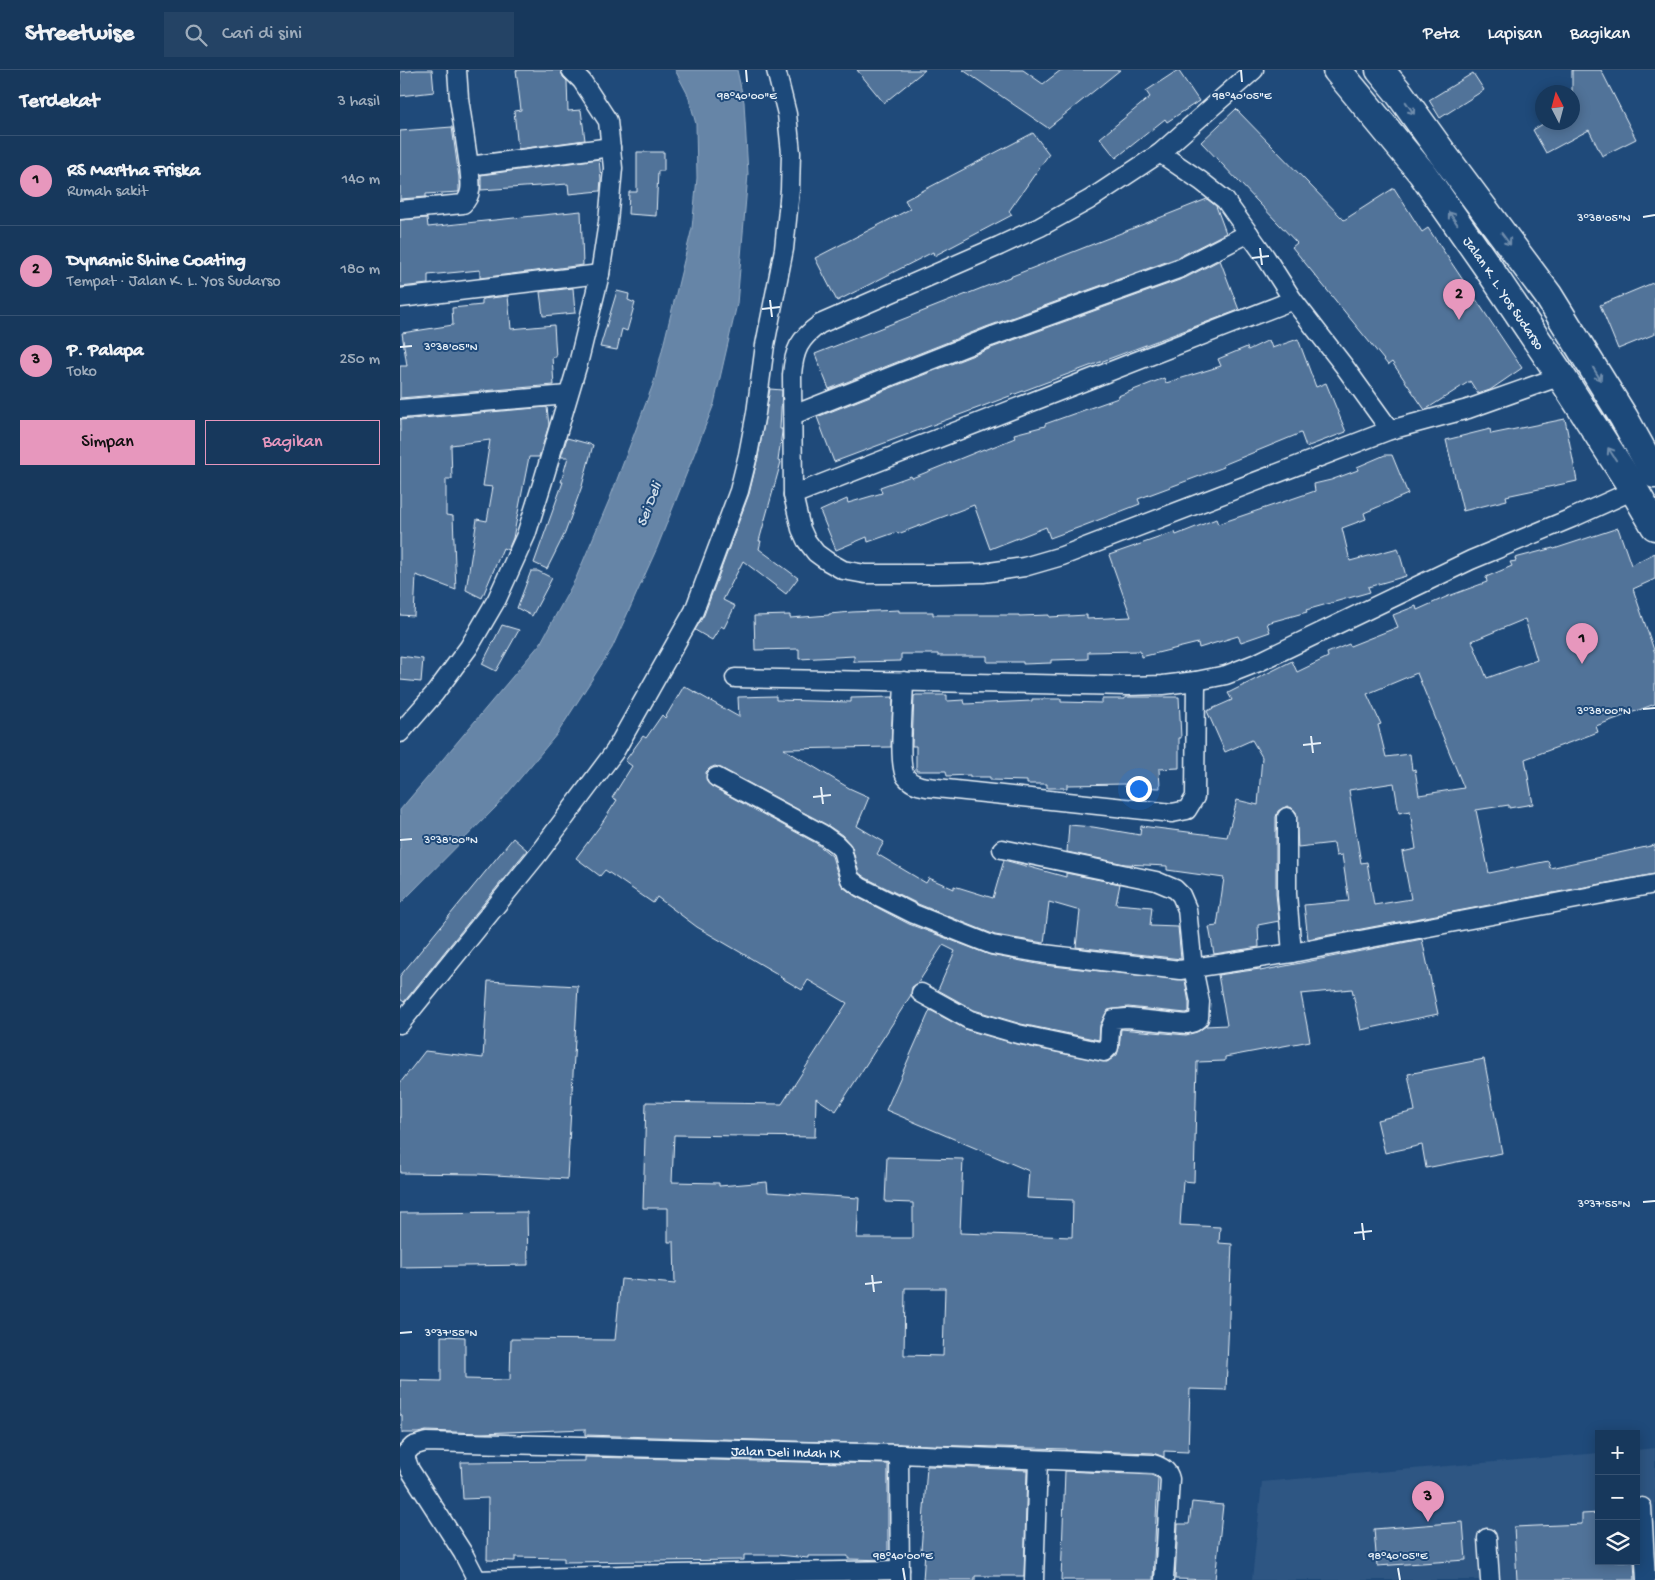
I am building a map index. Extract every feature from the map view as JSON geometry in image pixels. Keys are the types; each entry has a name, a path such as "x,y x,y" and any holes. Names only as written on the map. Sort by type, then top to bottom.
{"highway":[{"name":"Jalan K. L. Yos Sudarso","path":"1337,70 1422,173 1562,376 1645,482"},
{"name":"Jalan K. L. Yos Sudarso","path":"1380,70 1399,92 1548,295 1624,418 1645,482 1655,526"}],"street":[{"path":"400,210 463,204 469,199 471,190 469,166 459,98 458,70"},
{"path":"400,734 469,647 497,599 526,535 544,481 600,274 608,222 613,168 608,121 582,81 571,70"},
{"path":"400,1024 538,854 615,751 694,611 738,491 748,455 765,345 784,249 790,190 791,153 787,114 776,70"},
{"path":"1254,70 1160,153 1089,200 1040,227 815,328 802,340 793,360 792,375 794,495 801,529 806,540 816,553 827,562 843,570 865,574 983,573 1024,567 1062,556 1390,430 1468,409 1562,376"},
{"path":"469,166 611,147"},
{"path":"1160,153 1225,200 1293,300 1390,430"},
{"path":"792,415 990,337 1181,268 1249,233"},
{"path":"400,298 600,274"},
{"path":"794,495 1293,300"},
{"path":"400,409 568,395"},
{"path":"735,678 1163,686 1226,675 1259,662 1471,560 1581,514 1645,482"},
{"path":"904,681 902,762 905,776 911,782 926,787 1172,813 1187,810 1195,797 1196,681"},
{"path":"716,777 836,844 842,850 850,879 860,887 914,914 992,945 1044,954 1180,970 1292,953 1655,884"},
{"path":"1286,817 1292,953"},
{"path":"921,993 970,1020 1028,1036 1104,1052 1109,1047 1110,1029 1114,1019 1127,1018 1187,1024 1199,1018 1200,1002 1193,968 1187,909 1181,895 1175,889 1156,881 1002,849"},
{"name":"Jalan Deli Indah IX","path":"407,1447 426,1442 899,1454 1159,1466 1169,1474 1170,1486 1164,1580"},
{"path":"407,1447 406,1459 410,1470 463,1553 477,1580 900,1575 899,1454"},
{"path":"1034,1580 1038,1460"},
{"path":"1642,1507 1646,1580"},
{"path":"1487,1538 1490,1580"}],"shaded area":[{"path":"1655,1448 1655,1580 1252,1580 1262,1482 1595,1453 1595,1565 1640,1565 1640,1450"}],"water":[{"name":"Sei Deli","path":"675,70 737,70 744,102 748,174 737,304 714,404 657,548 612,648 557,734 497,806 400,904 400,810 540,644 576,578 610,498 655,379 692,228 697,178 696,124 688,95"}],"building":[{"path":"432,70 434,92 400,96 400,72"},
{"path":"516,70 561,70 563,77 567,81 568,111 581,110 585,140 518,149 514,111 521,110"},
{"path":"857,70 925,70 884,103"},
{"path":"963,70 1023,70 1043,84 1061,70 1120,70 1048,128"},
{"path":"1178,70 1199,101 1167,122 1165,119 1116,158 1100,138 1150,97 1146,91"},
{"path":"1572,70 1601,70 1636,139 1602,156 1589,130 1546,153 1533,130 1580,130 1580,85 1572,85"},
{"path":"1473,73 1484,90 1440,118 1429,100"},
{"path":"1236,109 1344,220 1394,188 1422,232 1428,228 1522,368 1490,390 1478,394 1470,381 1425,410 1392,362 1388,365 1292,247 1297,243 1201,142"},
{"path":"452,127 459,177 459,192 426,194 426,197 400,199 400,131"},
{"path":"1033,133 1049,154 1009,211 1012,215 934,256 933,252 837,301 815,258 910,209 905,200"},
{"path":"637,152 664,152 664,171 658,171 656,216 628,214 629,192 637,192"},
{"path":"599,159 600,191 569,194 568,184 481,190 481,175"},
{"path":"1207,199 1216,206 1226,233 1177,258 986,327 829,389 815,354"},
{"path":"581,211 583,265 480,278 480,270 428,275 428,284 400,287 400,220 427,218 428,227"},
{"path":"1220,260 1239,310 834,462 817,417 994,347 1185,278"},
{"path":"1655,282 1655,334 1618,349 1600,305"},
{"path":"573,288 575,313 543,316 540,292"},
{"path":"617,291 629,294 628,300 635,303 627,331 622,329 617,350 600,347"},
{"path":"508,296 511,329 554,325 556,357 552,357 554,385 400,398 400,366 407,366 402,333 453,325 452,308 482,305 482,299"},
{"path":"1298,339 1316,387 1326,383 1346,432 1306,447 1301,433 1223,465 1224,467 1138,499 1140,504 1083,526 1050,538 1046,527 990,549 974,505 898,534 897,532 868,542 867,537 836,550 820,511 847,499 848,503 882,493 880,487 911,476 912,478 985,450 1015,438 1014,434 1045,426 1045,424 1118,398 1118,396 1164,378 1166,383 1221,366 1218,359 1247,347 1248,350 1269,340 1272,348"},
{"path":"770,389 782,390 780,429 782,429 782,432 778,461 781,462 759,541 761,541 759,549 798,578 786,594 743,561 723,600 735,606 724,628 721,626 712,640 695,630 704,615 749,494 758,457"},
{"path":"547,407 549,425 539,457 529,457 513,538 508,550 503,548 482,598 466,590 477,519 487,521 493,487 483,486 490,440 451,445 452,479 446,479 446,515 453,516 456,590 416,575 414,616 400,615 400,420"},
{"path":"1565,419 1577,481 1506,496 1507,500 1463,511 1446,440 1490,429 1491,434"},
{"path":"567,438 593,445 582,486 565,533 547,569 534,563 563,482 561,482 568,457 561,457"},
{"path":"1385,455 1392,455 1408,494 1364,513 1366,519 1342,528 1350,561 1398,548 1406,576 1368,587 1370,592 1267,623 1270,632 1241,642 1238,636 1199,648 1198,643 1141,657 1140,651 1088,652 1088,659 1051,660 1051,663 1023,664 1023,662 987,662 987,656 938,656 938,654 901,654 901,661 854,662 854,656 799,659 799,649 755,650 754,616 790,615 790,618 899,610 899,612 933,612 933,615 1049,615 1049,617 1087,615 1087,619 1131,617 1109,555 1175,532 1176,535 1216,519 1218,524 1315,491 1314,484 1358,470 1357,467"},
{"path":"1618,528 1631,565 1655,553 1655,579 1633,589 1655,653 1655,704 1596,726 1598,732 1525,759 1533,804 1509,808 1509,805 1476,810 1489,873 1548,861 1550,868 1655,845 1655,874 1308,939 1304,905 1349,901 1342,855 1336,856 1334,843 1298,847 1296,812 1287,806 1278,811 1276,817 1276,894 1279,921 1258,925 1259,947 1214,954 1209,927 1217,926 1224,878 1167,870 1167,866 1125,864 1067,852 1069,825 1140,835 1141,826 1227,837 1237,800 1258,805 1262,757 1252,740 1225,752 1207,711 1232,700 1228,693 1292,661 1297,672 1328,657 1327,653 1398,627 1393,615 1416,606 1417,610 1487,582 1486,577 1512,566 1510,562 1516,561 1515,558 1554,549","holes":["1525,619 1537,660 1487,678 1472,641","1417,673 1464,788 1419,795 1415,769 1412,770 1410,754 1386,757 1378,725 1381,724 1367,694","1394,783 1399,813 1410,811 1416,849 1402,852 1411,899 1374,905 1367,862 1361,863 1349,790"]},
{"path":"531,571 538,571 552,578 532,616 517,608"},
{"path":"502,625 519,630 496,671 482,664"},
{"path":"400,656 423,659 421,682 400,680"},
{"path":"684,686 739,717 738,697 776,696 776,700 851,702 851,698 893,697 891,747 784,749 849,788 869,797 857,826 884,842 877,854 926,883 929,878 954,889 954,886 993,898 1004,860 1066,877 1066,873 1120,884 1116,904 1152,907 1150,926 1178,927 1181,959 1076,947 1080,911 1049,902 1044,943 995,935 918,904 866,878 859,873 852,847 842,835 721,768 715,766 710,768 706,772 707,782 711,786 816,843 832,856 843,887 855,896 909,924 990,955 1043,965 1185,980 1189,1012 1128,1007 1108,1010 1100,1025 1099,1040 1021,1024 974,1010 938,990 955,951 943,945 918,983 912,987 911,995 836,1111 816,1098 815,1137 674,1135 672,1182 719,1183 719,1186 767,1182 768,1192 859,1198 857,1238 913,1238 913,1203 885,1202 887,1157 963,1159 960,1233 1072,1237 1073,1200 1027,1198 1029,1171 886,1110 930,1010 967,1030 1016,1044 1107,1062 1117,1055 1121,1029 1186,1035 1197,1032 1206,1026 1227,1025 1218,975 1260,969 1260,971 1422,939 1438,1014 1361,1030 1352,989 1301,994 1310,1041 1225,1057 1225,1061 1197,1062 1194,1182 1183,1181 1180,1225 1220,1227 1219,1243 1232,1244 1226,1390 1190,1389 1188,1452 1164,1451 1164,1457 1153,1453 1066,1449 585,1435 585,1429 481,1433 426,1431 402,1433 400,1380 441,1381 441,1336 465,1337 465,1379 510,1380 511,1339 615,1340 621,1279 675,1284 674,1242 668,1242 668,1208 643,1208 646,1102 782,1104 847,1003 808,980 802,990 697,927 657,897 653,903 605,870 600,876 576,858 617,800 612,798 632,766 625,761 643,736 646,738 662,715 665,718","holes":["905,1288 945,1288 943,1356 904,1355"]},
{"path":"947,695 947,701 964,700 965,704 1032,701 1032,699 1061,699 1061,702 1102,703 1102,699 1125,699 1125,697 1179,697 1181,738 1179,738 1179,768 1159,769 1160,788 1125,787 1125,784 1067,785 1067,788 1047,788 1047,784 1027,784 1027,781 990,780 990,777 970,777 970,775 947,776 946,771 916,771 916,746 912,746 914,696"},
{"path":"513,838 527,850 404,1002 400,999 400,976"},
{"path":"488,981 578,986 567,1179 477,1174 400,1173 400,1083 425,1051 483,1058"},
{"path":"1484,1059 1502,1153 1426,1168 1422,1145 1385,1153 1377,1120 1415,1111 1408,1074"},
{"path":"527,1212 528,1265 400,1267 400,1213"},
{"path":"585,1457 888,1464 888,1560 848,1559 848,1556 808,1556 808,1558 778,1555 744,1555 744,1560 564,1562 564,1558 515,1557 515,1561 487,1560 488,1498 463,1499 461,1462 585,1461"},
{"path":"927,1466 1027,1470 1024,1576 975,1576 975,1580 923,1580 925,1551 921,1551"},
{"path":"1065,1471 1151,1475 1158,1478 1153,1580 1061,1580"},
{"path":"1192,1502 1223,1505 1215,1580 1175,1579 1178,1524 1189,1524"},
{"path":"1595,1513 1595,1565 1634,1565 1635,1580 1517,1580 1514,1527 1582,1524 1582,1514"},
{"path":"1463,1522 1466,1560 1377,1566 1374,1529"}],"place":[{"name":"Dynamic Shine Coating","path":"1459,320"},
{"name":"RS Martha Friska","path":"1582,664"},
{"name":"P. Palapa","path":"1428,1522"}]}
